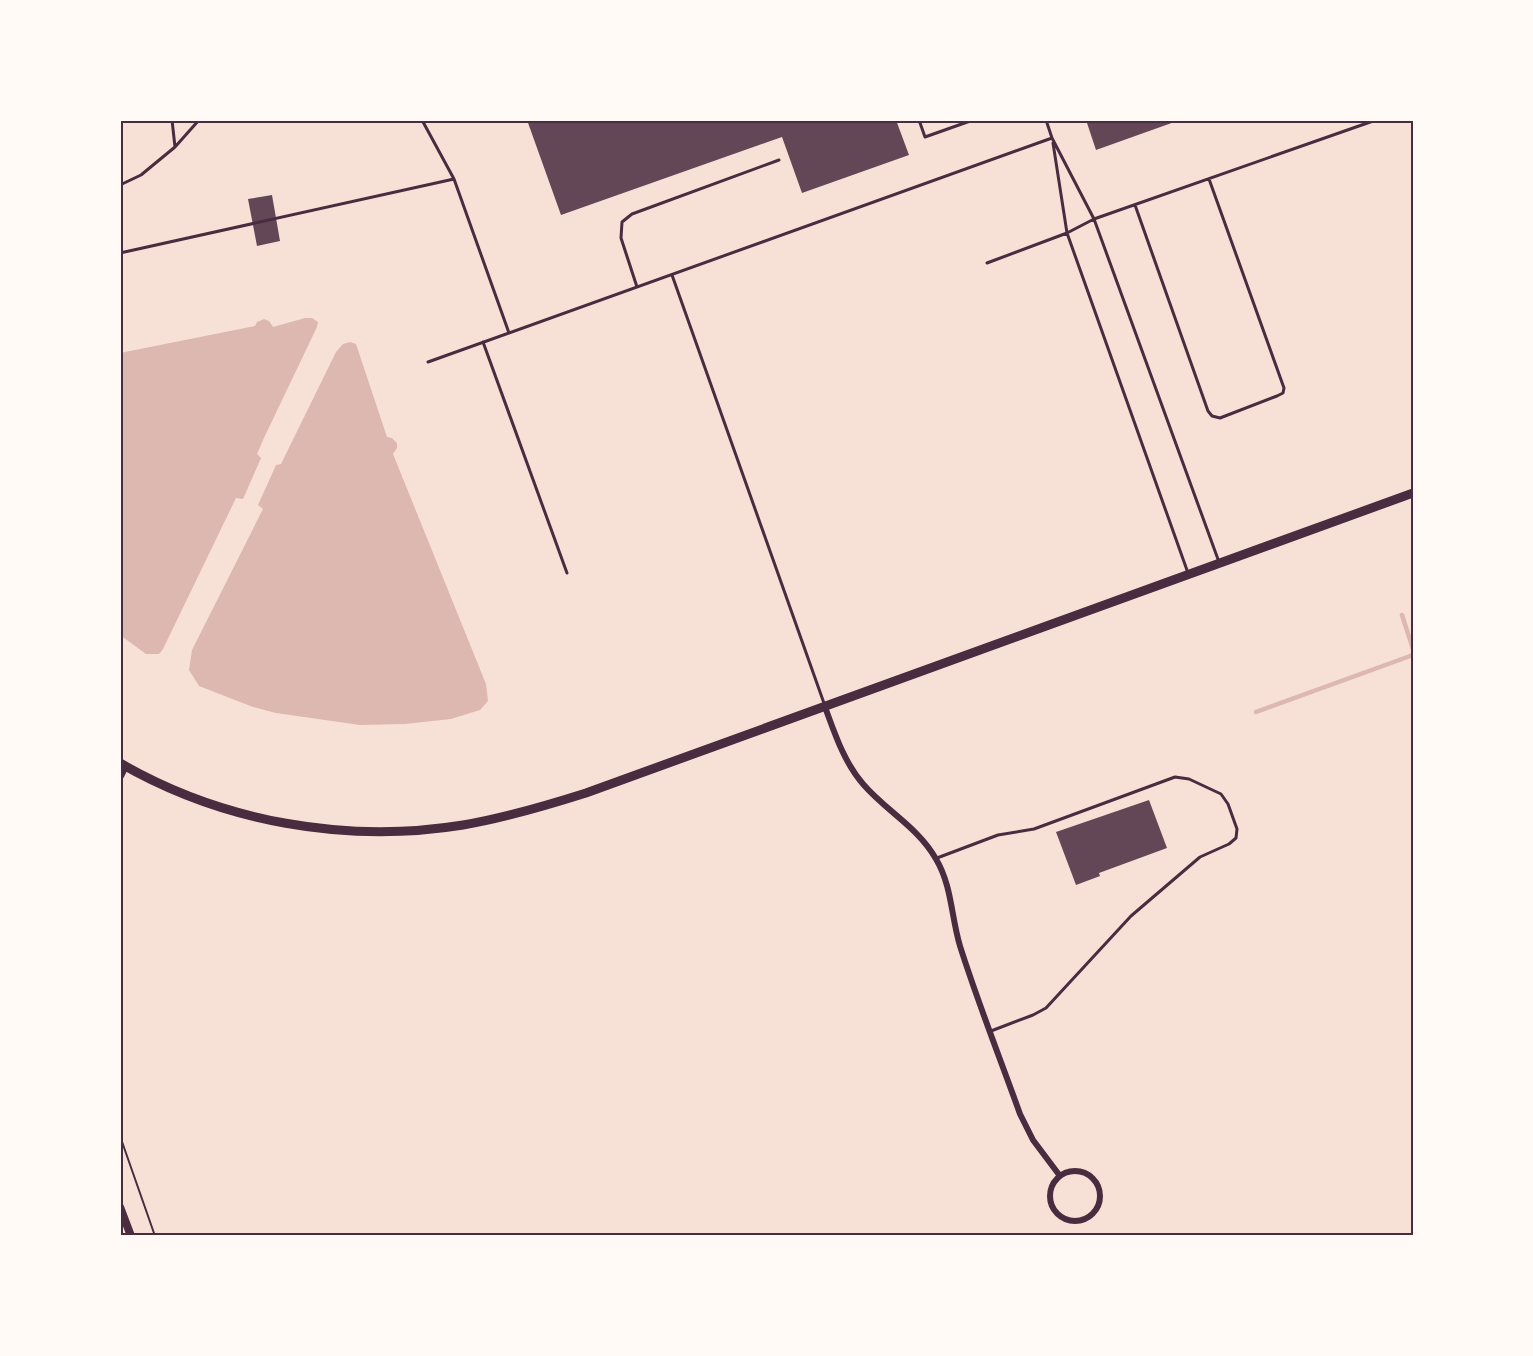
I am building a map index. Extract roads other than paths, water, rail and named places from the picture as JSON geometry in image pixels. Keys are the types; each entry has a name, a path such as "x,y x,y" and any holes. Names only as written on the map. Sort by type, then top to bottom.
{"main road":[{"path":"123,764 186,795 260,818 304,826 346,831 388,832 424,830 481,822 549,805 1413,493"}],"street":[{"path":"825,707 842,750 856,775 874,795 916,831 936,858 951,894 960,946 1026,1127 1060,1176"},
{"path":"120,776 123,764"},
{"path":"1076,1171 1087,1173 1095,1181 1100,1196 1097,1207 1090,1216 1074,1221 1064,1218 1055,1210 1050,1195 1053,1184 1060,1176 1076,1171"},
{"path":"120,1207 131,1236"}],"lane":[{"path":"172,120 175,147"},
{"path":"120,184 141,175 175,147 200,120"},
{"path":"422,120 453,179 509,333"},
{"path":"919,120 925,137 973,120"},
{"path":"1046,120 1052,138 1094,219 1219,564"},
{"path":"987,263 1067,233 1094,219 1376,120"},
{"path":"1052,138 1067,233 1188,575"},
{"path":"428,362 1052,138"},
{"path":"638,287 621,238 622,222 632,214 778,160"},
{"path":"120,253 453,179"},
{"path":"1135,205 1208,411 1212,416 1220,418 1277,396 1283,393 1284,388 1209,179"},
{"path":"672,275 825,707"},
{"path":"483,342 567,573"},
{"path":"936,858 998,835 1034,828 1175,777 1189,779 1221,794 1228,804 1237,829 1233,842 1200,857 1125,921 1046,1008 991,1031"}],"waterway":[{"path":"1402,615 1413,649"},
{"path":"1256,712 1413,655"}]}
